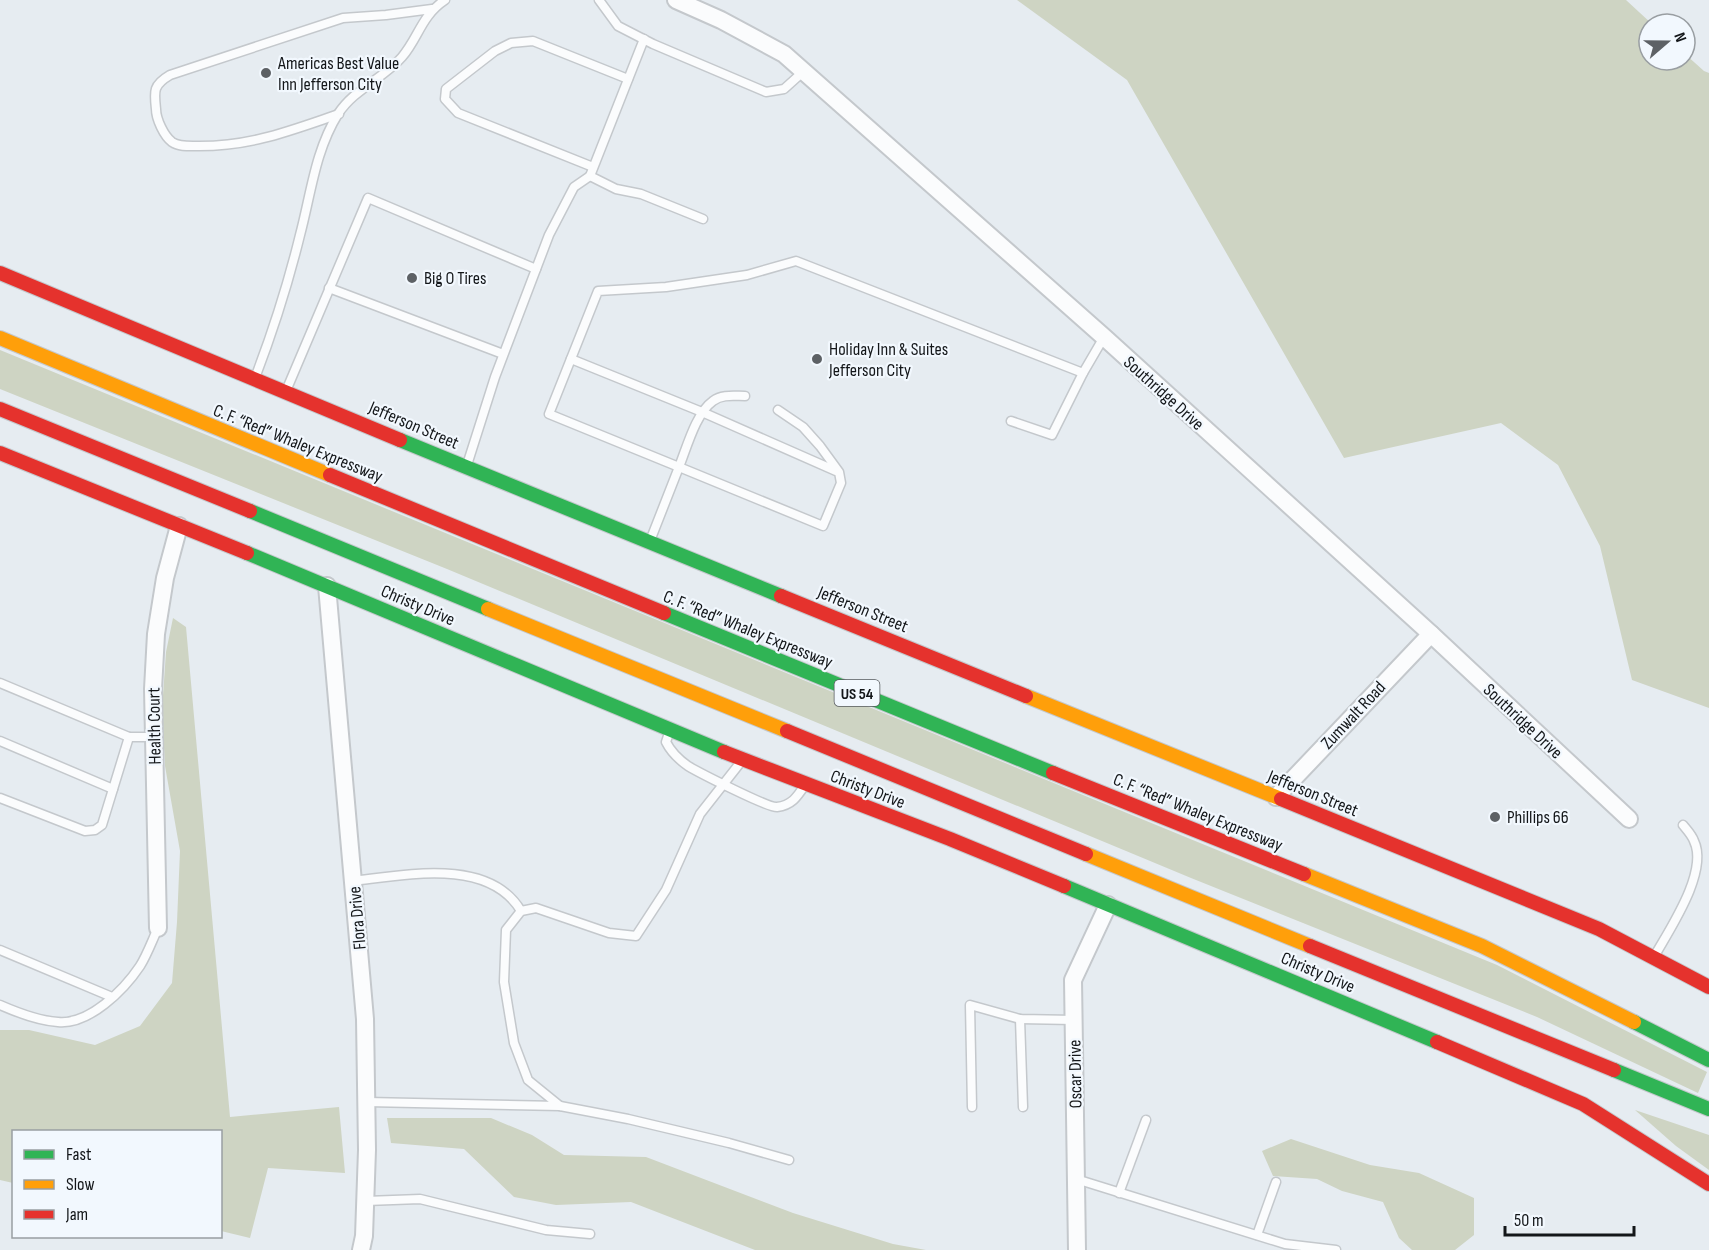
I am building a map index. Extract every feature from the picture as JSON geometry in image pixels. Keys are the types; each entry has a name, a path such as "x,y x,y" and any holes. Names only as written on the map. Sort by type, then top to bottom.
{"main road":[{"name":"Jefferson Street","path":"0,273 650,542 1599,929 1709,987"},
{"name":"C. F. “Red” Whaley Expressway","path":"0,338 970,740 1482,946 1709,1060"},
{"path":"0,409 1709,1109"},
{"name":"Christy Drive","path":"0,453 327,586 742,760 950,839 1108,906 1288,978 1583,1104 1709,1184"}],"street":[{"name":"Southridge Drive","path":"676,0 721,20 784,54 804,71 1104,337 1431,634 1629,819"},
{"name":"Health Court","path":"158,928 153,689 156,634 165,578 179,526"},
{"name":"Flora Drive","path":"327,586 365,1019 366,1201 361,1250"},
{"name":"Zumwalt Road","path":"1276,797 1431,634"},
{"name":"Oscar Drive","path":"1077,1250 1073,980 1108,906"}],"lane":[{"path":"255,379 274,329 287,285 316,165 326,137 349,100 385,74 403,56 432,9 445,0"},
{"path":"599,0 618,26 766,92 784,89 804,71"},
{"path":"339,114 261,140 224,146 181,146 170,141 156,117 154,91 160,81 170,75 343,18 432,9"},
{"path":"466,466 503,354 549,236 574,187 592,172 644,39"},
{"path":"628,79 533,41 511,43 495,51 446,89 445,99 458,112 592,172 616,189 640,194 703,219"},
{"path":"285,391 368,198 536,269"},
{"path":"778,410 802,428 820,446 838,472 841,483 823,526 549,414 598,291 666,287 747,275 796,261 1083,373"},
{"path":"329,288 503,354"},
{"path":"1011,420 1052,435 1104,337"},
{"path":"571,359 702,412 838,472"},
{"path":"650,542 702,412 714,400 729,395 745,396"},
{"path":"0,683 129,737 154,737"},
{"path":"670,730 666,742 671,752 688,766 774,808 793,802 805,784"},
{"path":"0,798 85,831 95,830 102,825 129,737"},
{"path":"0,741 113,789"},
{"path":"560,1106 528,1080 513,1043 504,982 506,930 521,911 536,908 609,933 636,936 666,890 700,814 742,760"},
{"path":"1654,958 1683,906 1695,878 1697,860 1695,842 1683,825"},
{"path":"353,881 421,873 470,876 489,883 516,902 521,911"},
{"path":"0,1005 58,1023 73,1021 96,1011 127,984 141,965 158,928"},
{"path":"0,950 112,997"},
{"path":"972,1107 970,1005 1020,1019 1074,1020"},
{"path":"1020,1019 1023,1107"},
{"path":"367,1102 560,1106 628,1119 789,1160"},
{"path":"1119,1192 1146,1120"},
{"path":"1076,1179 1257,1235 1285,1247 1336,1250"},
{"path":"1257,1235 1276,1182"},
{"path":"366,1201 420,1199 546,1230 590,1234"}],"green space":[{"path":"1017,0 1626,0 1639,12 1637,12 1637,72 1697,72 1697,65 1709,73 1709,708 1632,680 1600,546 1558,465 1501,423 1344,458 1127,80"},
{"path":"0,350 1497,965 1707,1072 1698,1093 1537,1017 1191,878 447,569 0,389"},
{"path":"173,618 186,627 230,1117 339,1107 345,1173 268,1168 250,1238 222,1231 222,1130 12,1130 12,1183 0,1180 0,1030 29,1030 95,1045 140,1026 172,983 180,851 165,766 162,710 166,652"},
{"path":"1635,1110 1709,1135 1709,1170 1676,1146"},
{"path":"387,1118 491,1118 532,1135 564,1155 646,1157 793,1213 893,1244 926,1250 755,1250 631,1202 556,1205 514,1197 464,1149 391,1143"},
{"path":"1291,1139 1370,1165 1419,1173 1474,1198 1474,1235 1455,1250 1412,1250 1399,1238 1383,1202 1342,1191 1317,1179 1273,1176 1262,1151"}],"traffic: fast":[{"path":"400,440 781,596"},
{"path":"250,511 488,609"},
{"path":"247,553 724,752"},
{"path":"664,613 1053,773"},
{"path":"1064,886 1437,1042"},
{"path":"1634,1022 1709,1060"},
{"path":"1614,1070 1709,1109"}],"traffic: slow":[{"path":"0,338 330,475"},
{"path":"488,609 787,731"},
{"path":"1026,696 1281,799"},
{"path":"1086,854 1310,946"},
{"path":"1304,874 1482,946 1634,1022"}],"traffic: jam":[{"path":"0,273 400,440"},
{"path":"0,409 250,511"},
{"path":"0,453 247,553"},
{"path":"330,475 664,613"},
{"path":"781,596 1026,696"},
{"path":"787,731 1086,854"},
{"path":"724,752 950,839 1064,886"},
{"path":"1053,773 1304,874"},
{"path":"1281,799 1599,929 1709,987"},
{"path":"1310,946 1614,1070"},
{"path":"1437,1042 1583,1104 1709,1184"}],"place":[{"name":"Americas Best Value Inn Jefferson City","path":"266,73"},
{"name":"Big O Tires","path":"412,278"},
{"name":"Holiday Inn & Suites Jefferson City","path":"817,359"},
{"name":"Phillips 66","path":"1495,817"}]}
